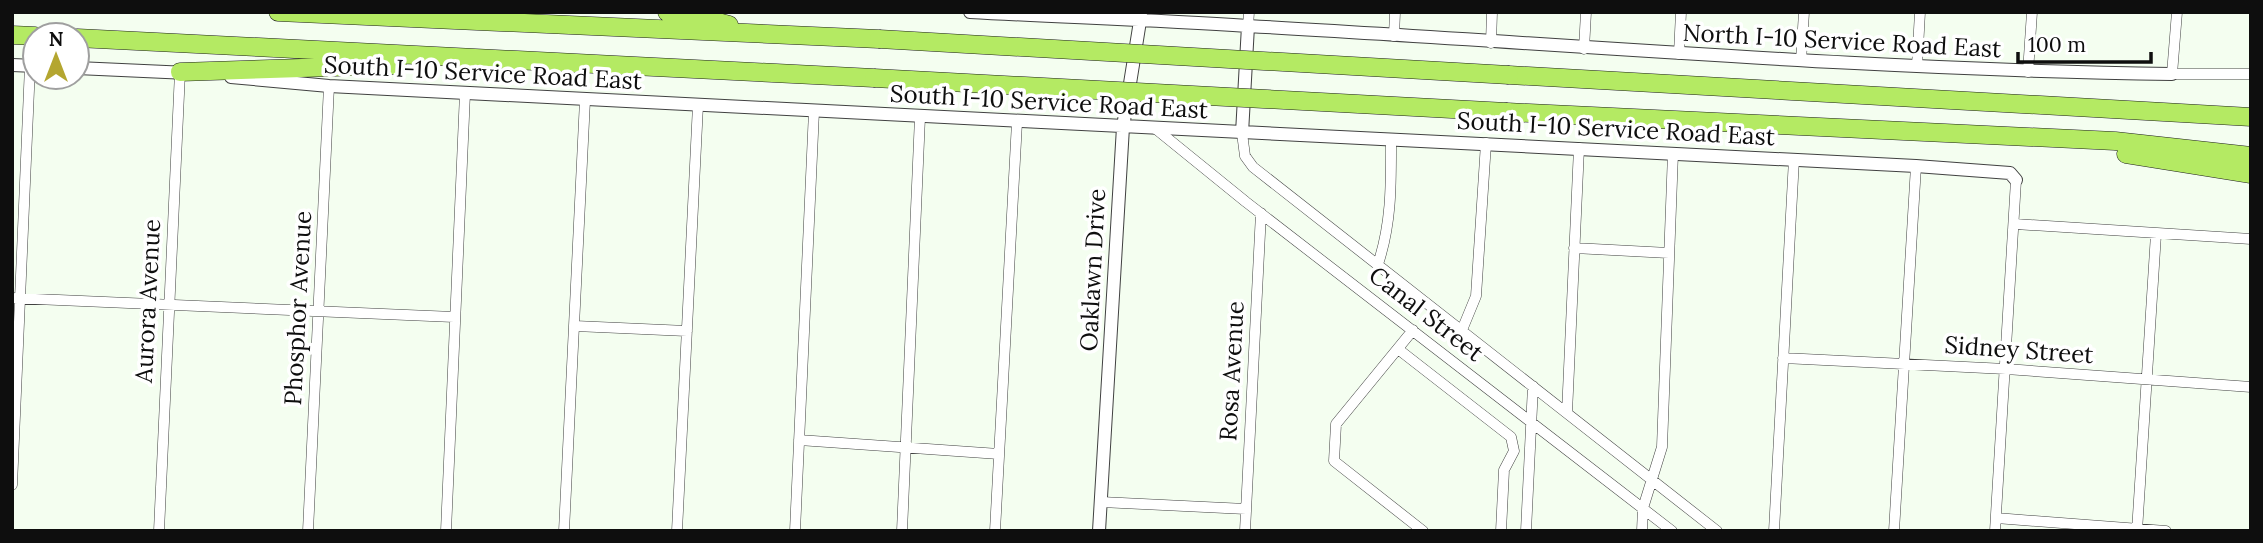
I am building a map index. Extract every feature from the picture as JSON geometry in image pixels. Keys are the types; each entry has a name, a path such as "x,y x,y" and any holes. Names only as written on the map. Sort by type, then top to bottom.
{"highway":[{"path":"278,12 878,40 2251,117"},
{"path":"667,12 695,16 759,34"},
{"path":"91,39 2115,141 2251,156"},
{"path":"180,72 533,61"},
{"path":"2043,139 2251,174"}],"street":[{"name":"North I-10 Service Road East","path":"970,12 1249,19 1394,36 1491,43 2028,72 2251,74"},
{"path":"1394,36 1395,12"},
{"path":"1491,43 1492,12"},
{"path":"1584,49 1586,12"},
{"path":"1679,54 1681,12"},
{"path":"1801,61 1804,12"},
{"path":"1917,66 1920,12"},
{"path":"2028,72 2032,12"},
{"path":"2172,74 2176,12"},
{"name":"Oaklawn Drive","path":"1100,531 1123,127 1141,16"},
{"path":"1242,133 1249,19"},
{"name":"South I-10 Service Road East","path":"91,69 180,72 329,86 585,100 1916,166 2010,173 2016,180"},
{"name":"Aurora Avenue","path":"159,531 180,72"},
{"name":"Phosphor Avenue","path":"309,531 329,86"},
{"path":"12,485 16,299 31,91"},
{"path":"446,531 465,93"},
{"path":"564,531 585,100"},
{"path":"677,531 698,105"},
{"path":"795,531 814,111"},
{"path":"902,531 920,117"},
{"path":"995,531 1017,122"},
{"name":"Canal Street","path":"1156,129 1672,531"},
{"name":"Canal Street","path":"1242,133 1245,156 1253,167 1717,531"},
{"path":"1378,264 1387,237 1391,209 1391,139"},
{"path":"1462,330 1476,296 1486,143"},
{"path":"1567,413 1579,148"},
{"path":"1642,531 1643,508 1662,447 1673,153"},
{"path":"1774,531 1794,159"},
{"path":"1894,531 1916,166"},
{"path":"1995,531 2016,180"},
{"name":"Rosa Avenue","path":"1245,531 1261,213"},
{"path":"2015,223 2251,239"},
{"path":"2137,530 2156,234"},
{"path":"1574,248 1670,253"},
{"path":"16,299 454,317"},
{"path":"575,326 687,331"},
{"path":"1413,330 1336,424 1334,461 1423,531"},
{"path":"1398,349 1511,437 1514,451 1504,470 1501,531"},
{"name":"Sidney Street","path":"1783,358 2006,369 2251,387"},
{"path":"1526,531 1533,386"},
{"path":"799,440 999,454"},
{"path":"1101,502 1246,509"},
{"path":"1996,518 2166,531"}]}
